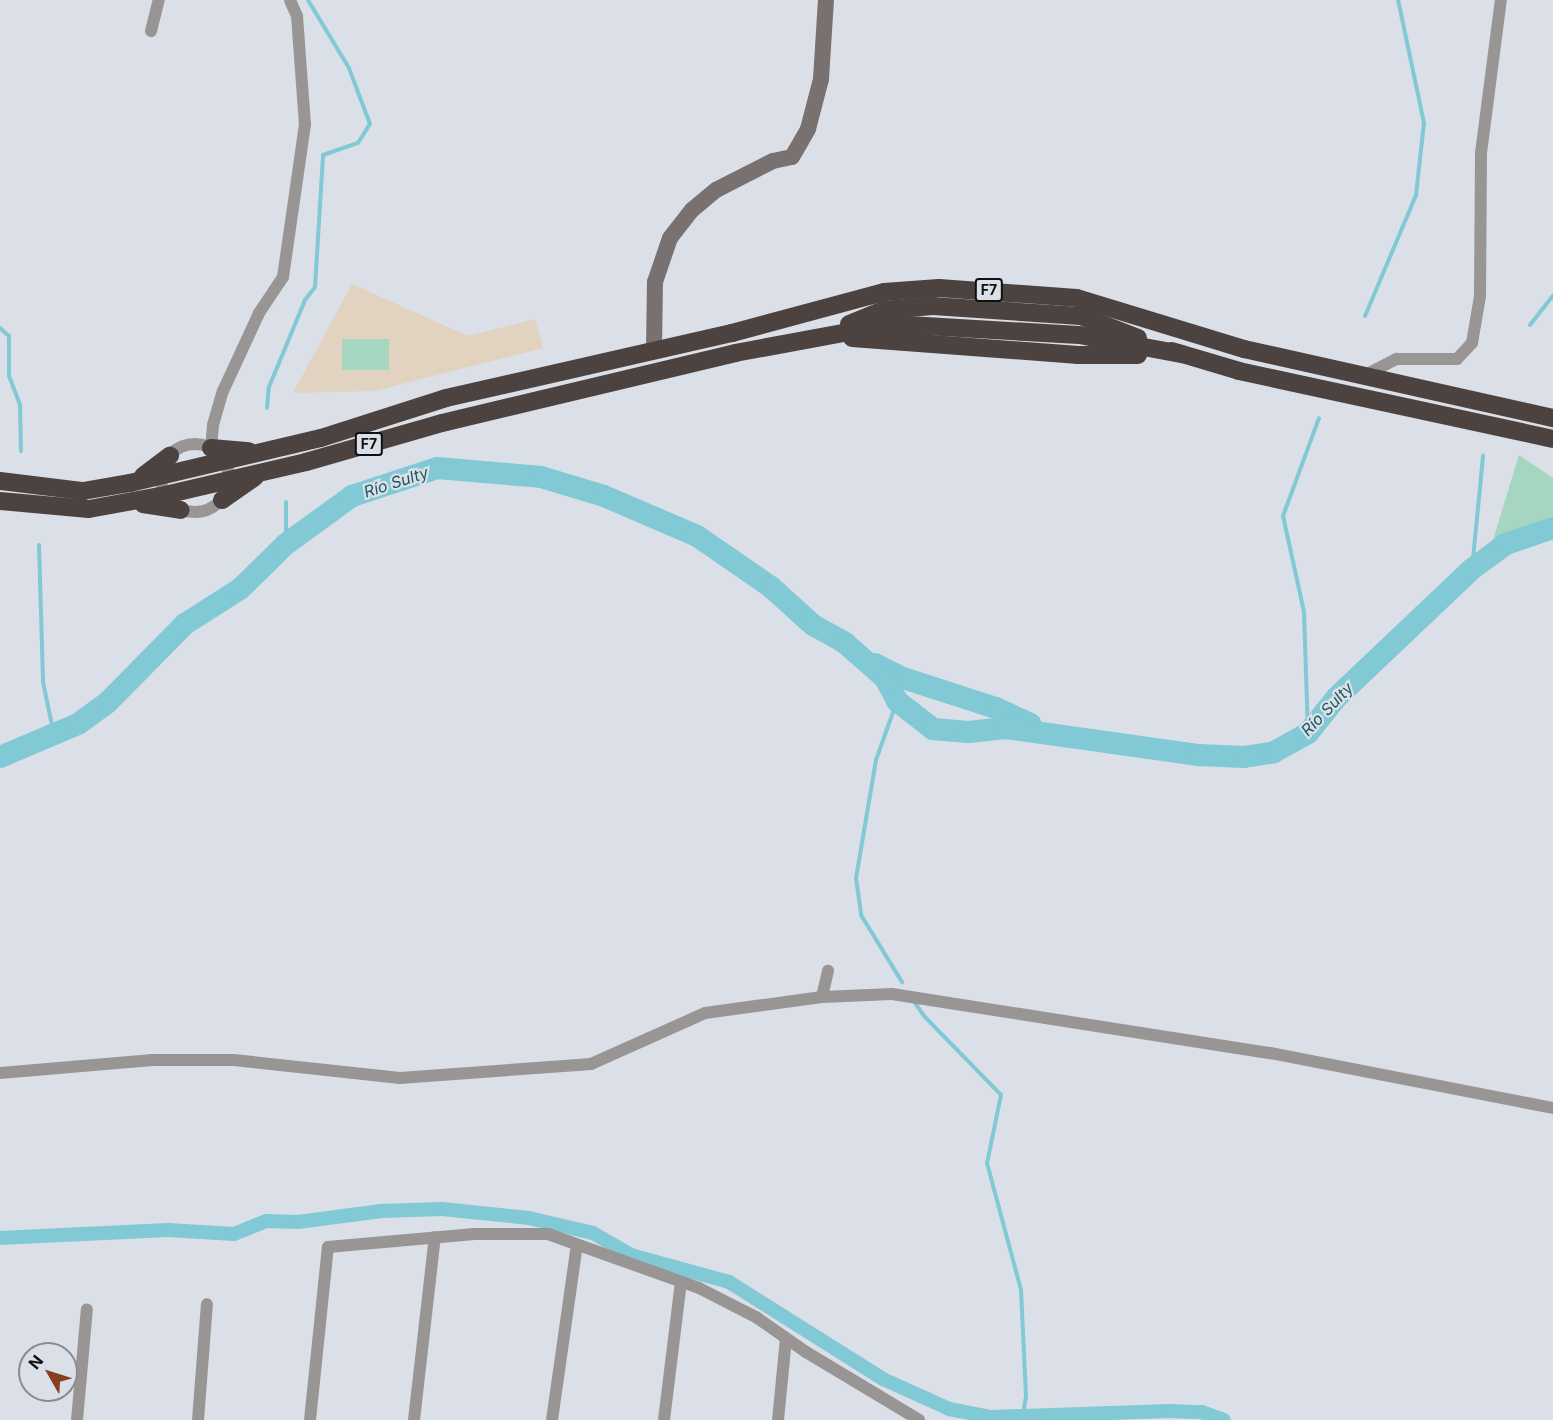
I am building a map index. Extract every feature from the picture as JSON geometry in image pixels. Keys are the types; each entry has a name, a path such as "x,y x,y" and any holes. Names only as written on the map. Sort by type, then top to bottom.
{"highway":[{"name":"F7","path":"0,480 83,491 165,495 228,470 265,452 446,398 654,350 884,292 939,288 1077,298 1244,349 1553,418"},
{"name":"F7","path":"0,501 89,509 161,476 228,470 262,472 442,423 823,335 892,324 932,324 1079,335 1182,354 1239,371 1553,439"},
{"path":"211,448 265,452"},
{"path":"170,456 130,492 181,510"},
{"path":"222,500 262,472"}],"street":[{"path":"151,31 159,0"},
{"path":"211,448 213,425 223,391 259,313 284,277 305,125 297,16 290,0"},
{"path":"654,350 655,282 670,238 692,210 716,190 773,161 792,157 808,129 821,79 826,0"},
{"path":"1493,0 1498,15"},
{"path":"1365,375 1397,359 1457,359 1472,343 1479,296 1481,153 1501,0"},
{"path":"189,444 211,448 228,470 222,500 203,512 181,510 165,495 161,476 170,456 189,444"},
{"path":"822,997 828,971"},
{"path":"0,1073 152,1060 234,1060 400,1078 591,1064 705,1013 822,997 892,994 1068,1018 1553,1108"},
{"path":"310,1420 328,1247 435,1237 548,1234 681,1282 756,1317 904,1417 919,1420"},
{"path":"414,1420 435,1237"},
{"path":"552,1420 577,1245"},
{"path":"664,1420 681,1282"},
{"path":"198,1420 207,1304"},
{"path":"77,1420 87,1309"},
{"path":"778,1420 786,1338"}],"shaded area":[{"path":"352,284 468,336 535,319 543,348 374,391 293,393"}],"green space":[{"path":"342,339 389,339 389,370 342,370"},
{"path":"1519,455 1553,478 1553,516 1493,540"}],"waterway":[{"path":"267,408 269,387 305,300 315,287 323,155 358,143 370,124 349,68 308,0"},
{"path":"1365,316 1416,195 1424,123 1398,0"},
{"path":"1530,325 1553,296"},
{"path":"0,328 9,336 9,376 20,405 21,451"},
{"path":"1308,733 1304,612 1283,516 1319,418"},
{"path":"1472,569 1483,456"},
{"name":"Río Sulty","path":"0,757 78,724 108,702 185,624 240,589 286,544 352,496 437,468 541,477 604,496 697,536 771,587 813,625 845,643 885,678 897,701 933,729 968,732 1006,728 1199,755 1244,757 1274,752 1308,733 1337,697 1472,569 1506,544 1553,528"},
{"path":"286,502 286,544"},
{"path":"39,545 43,682 54,735"},
{"name":"Río Sulty","path":"875,664 903,678 996,708 1031,724"},
{"path":"897,701 876,760 856,878 861,915 902,982"},
{"path":"913,1000 924,1016 1001,1095 987,1163 1021,1290 1026,1396 1022,1420"},
{"path":"0,1238 168,1230 234,1234 266,1221 298,1222 381,1211 442,1209 529,1218 593,1233 631,1255 729,1282 883,1379 949,1409 991,1417 1202,1412 1224,1420"}]}
